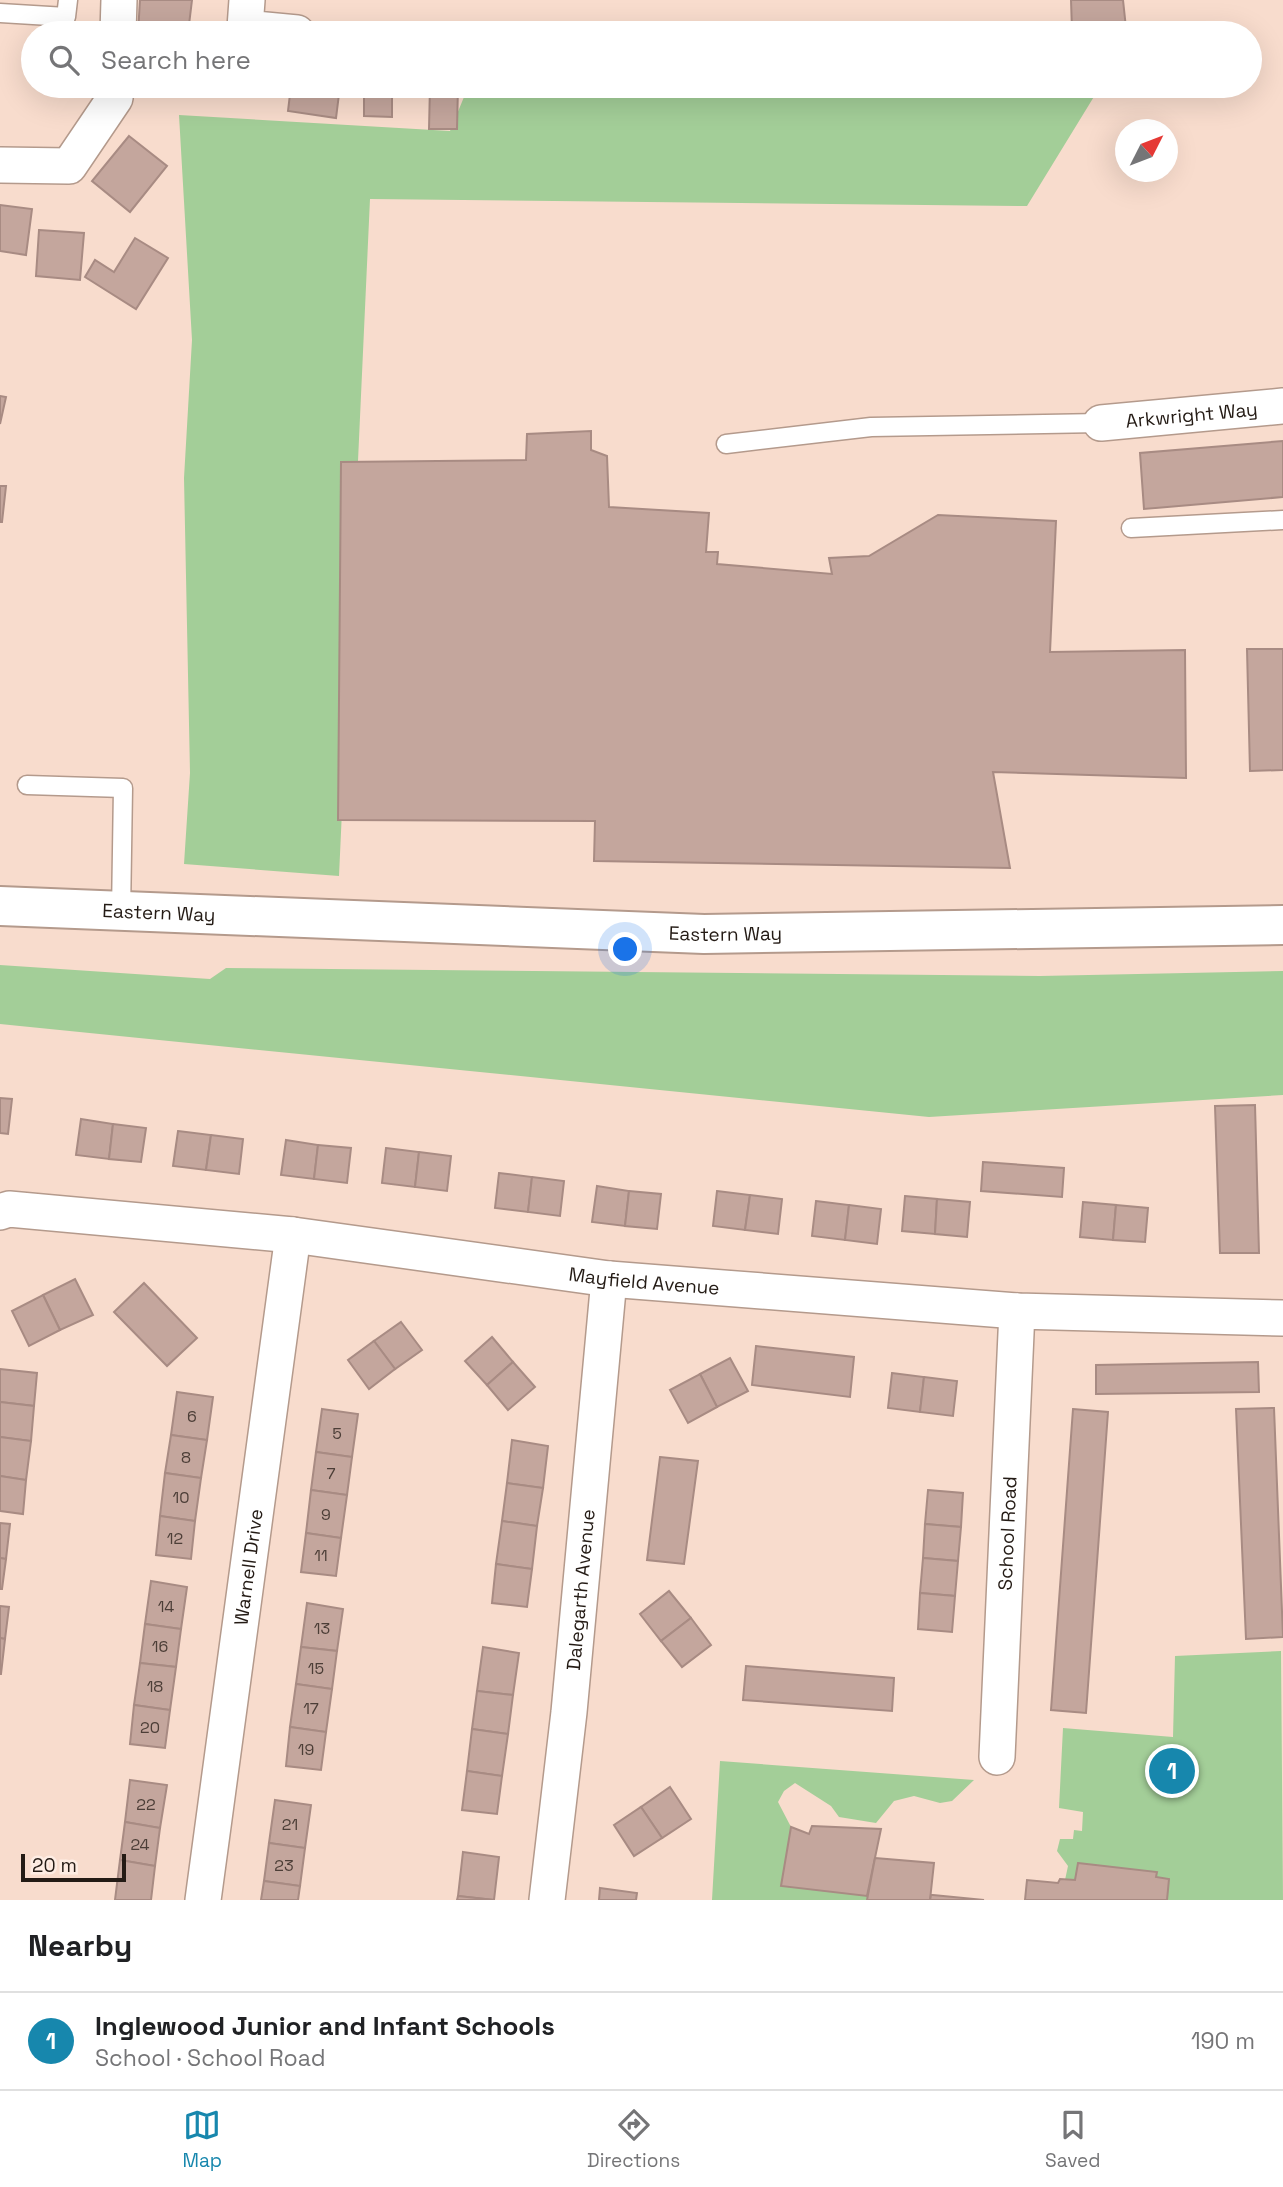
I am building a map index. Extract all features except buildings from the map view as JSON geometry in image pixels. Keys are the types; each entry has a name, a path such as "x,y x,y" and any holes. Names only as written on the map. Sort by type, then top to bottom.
{"street":[{"path":"118,21 119,0"},
{"path":"246,21 247,0"},
{"path":"0,164 69,166 115,98"},
{"name":"Arkwright Way","path":"1101,423 1283,406"},
{"name":"Eastern Way","path":"0,906 121,913 704,934 1283,925"},
{"name":"Mayfield Avenue","path":"5,1210 293,1235 609,1279 1017,1311 1283,1318"},
{"name":"Warnell Drive","path":"203,1900 293,1235"},
{"name":"Dalegarth Avenue","path":"547,1900 569,1712 609,1279"},
{"name":"School Road","path":"997,1757 1017,1311"}],"lane":[{"path":"0,13 66,17 68,0"},
{"path":"726,444 872,427 1101,423"},
{"path":"1131,528 1283,520"},
{"path":"27,785 123,788 121,913"}],"green space":[{"path":"464,98 1093,98 1027,206 370,199 339,876 184,864 190,773 184,478 192,340 179,115 450,131"},
{"path":"0,965 210,979 226,968 1040,976 1283,971 1283,1095 929,1117 0,1024"},
{"path":"1281,1651 1283,1900 1167,1900 1169,1879 1156,1877 1156,1872 1079,1863 1075,1880 1065,1880 1068,1866 1057,1851 1060,1839 1073,1839 1074,1830 1082,1831 1083,1812 1059,1808 1063,1728 1173,1737 1175,1656"},
{"path":"720,1761 974,1780 952,1801 940,1803 914,1796 894,1801 876,1823 839,1817 831,1806 795,1783 784,1791 778,1802 791,1827 781,1885 867,1896 867,1900 712,1900"}],"place":[{"name":"Inglewood Junior and Infant Schools","path":"1172,1771"}]}
